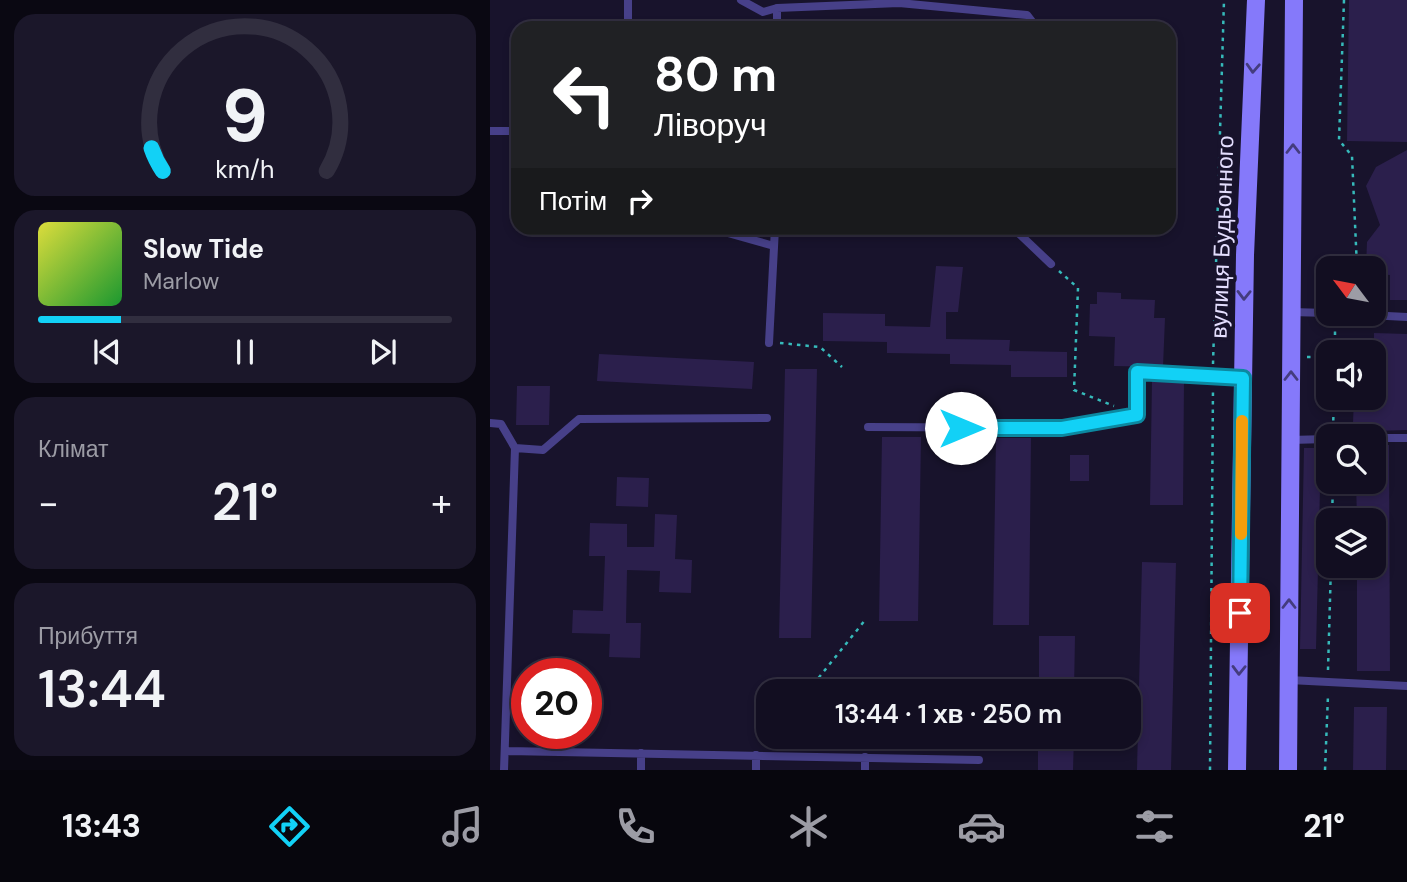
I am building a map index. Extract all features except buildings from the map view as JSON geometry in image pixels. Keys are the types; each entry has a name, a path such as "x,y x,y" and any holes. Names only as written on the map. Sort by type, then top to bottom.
{"main road":[{"name":"вулиця Будьонного","path":"1237,770 1245,256 1256,0"},
{"path":"1288,770 1294,0"}],"lane":[{"path":"628,0 628,21"},
{"path":"741,0 763,12 777,8 899,3 1027,15 1032,21"},
{"path":"777,8 777,21"},
{"path":"490,131 511,131"},
{"path":"735,235 774,246"},
{"path":"769,342 775,235"},
{"path":"1020,235 1051,264"},
{"path":"1292,312 1316,313"},
{"path":"1386,316 1407,317"},
{"path":"868,427 1062,428 1137,415 1137,372 1243,378"},
{"path":"515,449 543,450 579,419 767,418"},
{"path":"490,423 501,424 515,449 504,770"},
{"path":"1290,440 1316,434"},
{"path":"1386,438 1407,438"},
{"path":"1289,680 1407,686"},
{"path":"505,751 979,760"},
{"path":"641,753 641,770"},
{"path":"756,755 756,770"},
{"path":"865,757 865,770"}],"path":[{"path":"1344,0 1339,140 1352,156 1356,256"},
{"path":"1051,264 1078,288 1074,390 1137,415"},
{"path":"769,342 820,347 842,367"},
{"path":"1291,357 1316,357"},
{"path":"1325,770 1331,578"},
{"path":"818,679 866,619"}],"slow traffic":[{"path":"1241,534 1242,421"}],"route":[{"path":"961,428 1062,428 1137,415 1137,372 1243,378 1240,613"}]}
